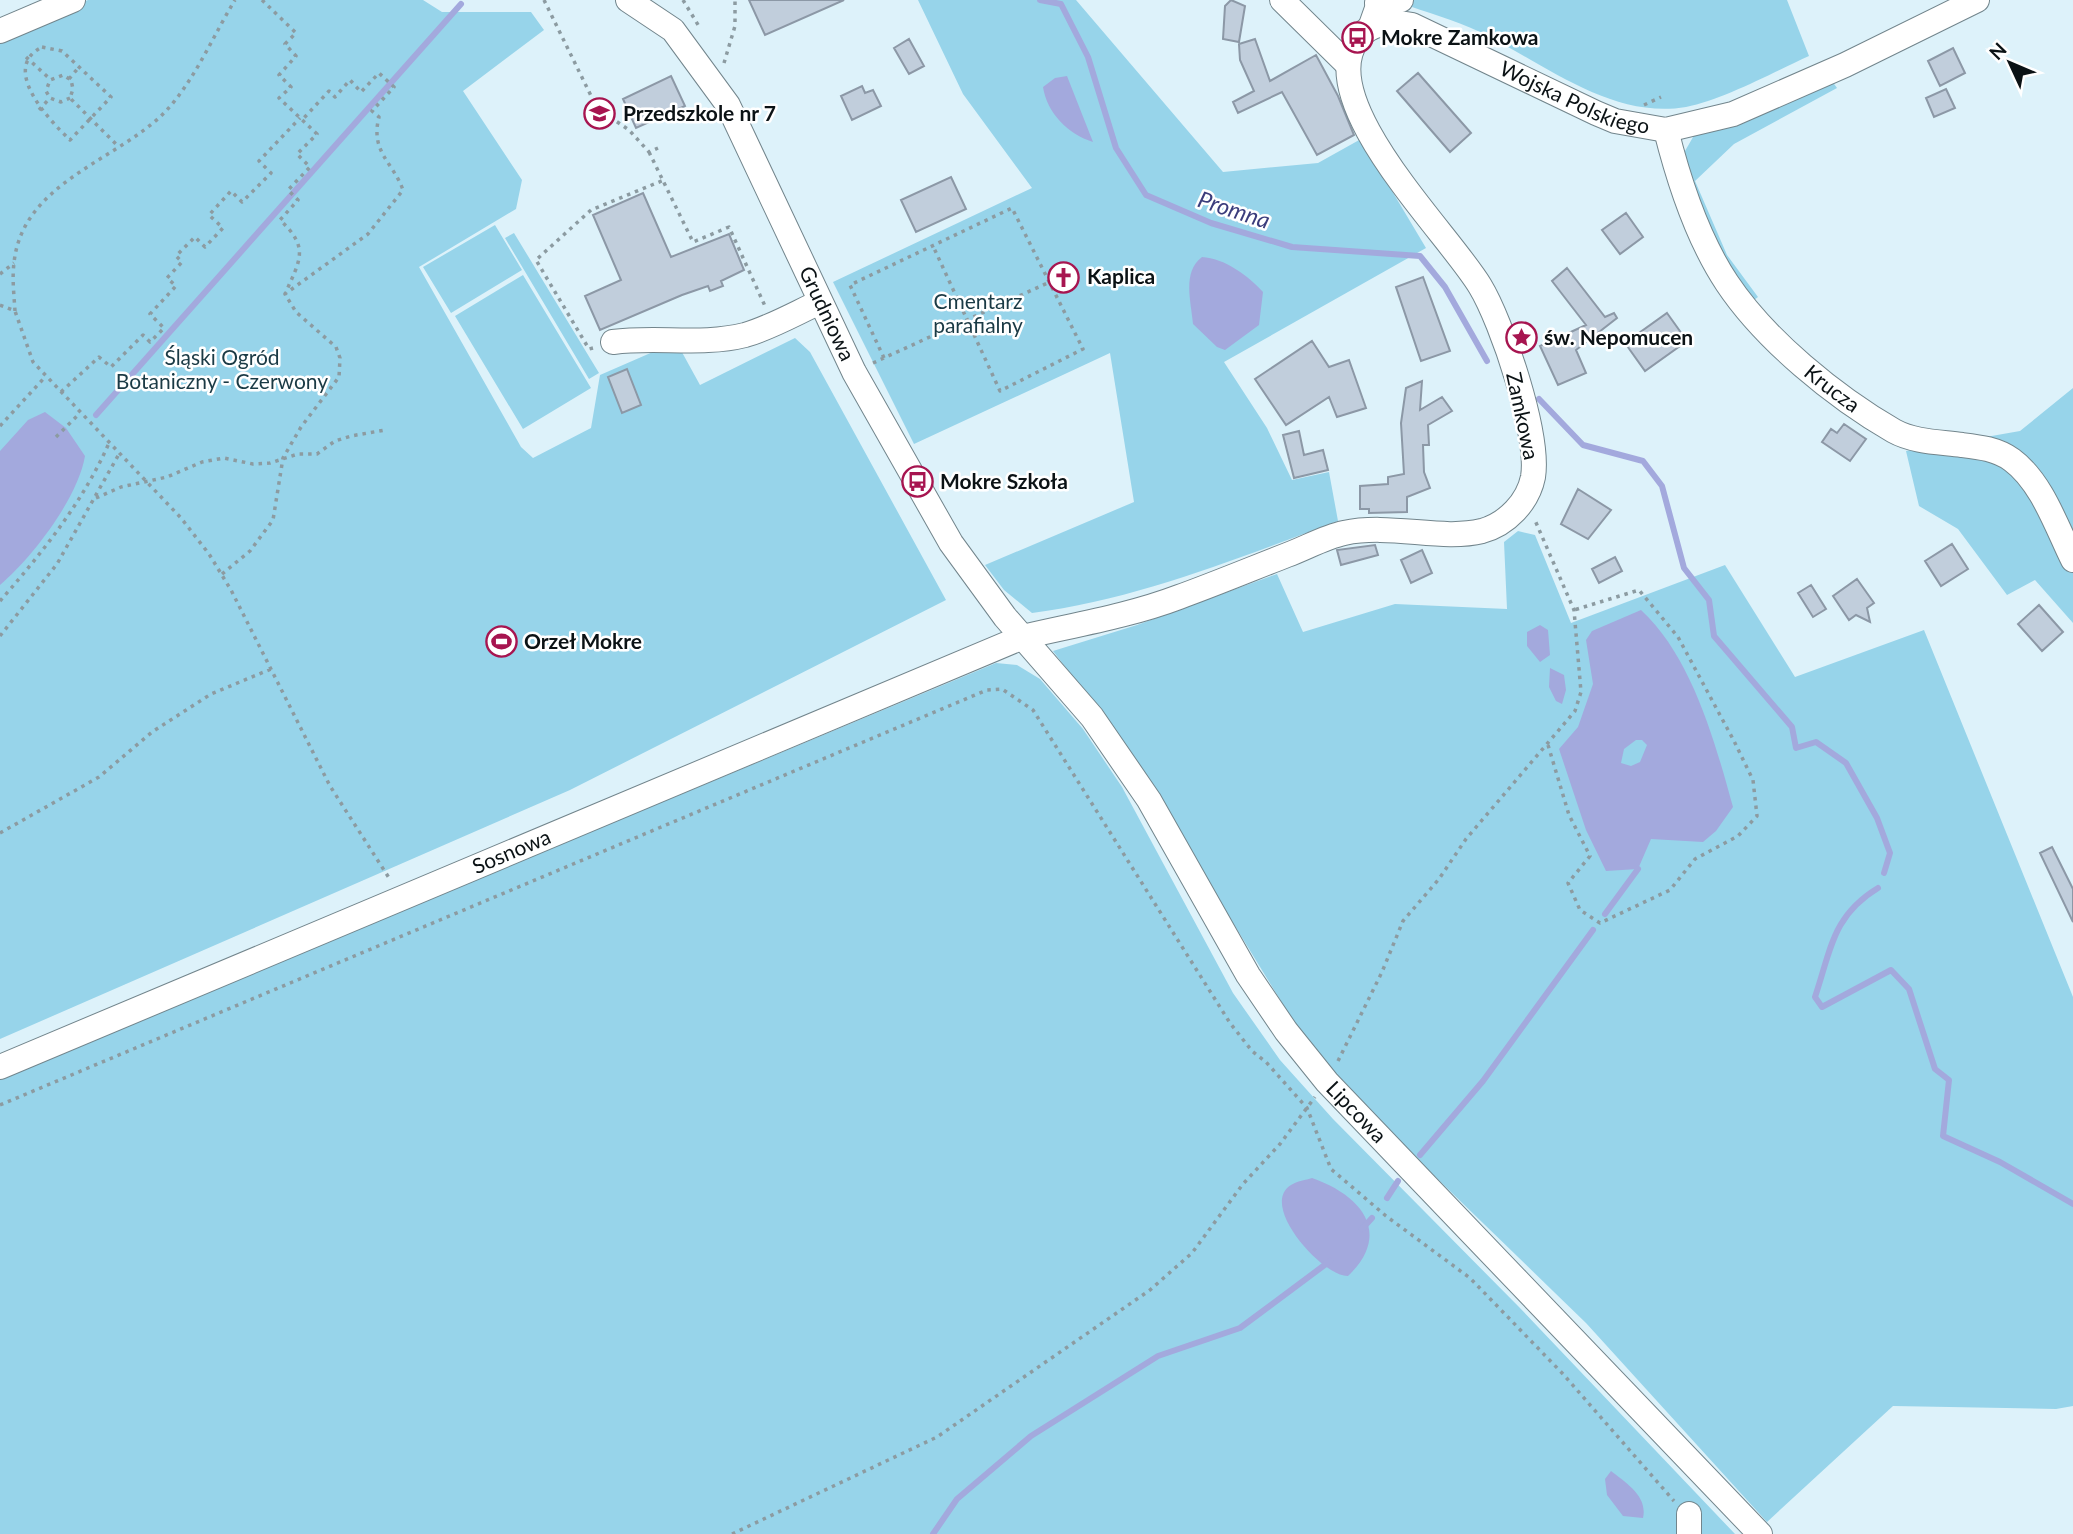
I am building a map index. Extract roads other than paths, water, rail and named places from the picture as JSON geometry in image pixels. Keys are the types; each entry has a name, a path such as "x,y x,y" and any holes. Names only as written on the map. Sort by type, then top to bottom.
{"street":[{"path":"0,31 73,0"},
{"name":"Grudniowa","path":"628,0 673,30 728,104 854,372 951,543 984,592 1023,638"},
{"path":"1282,0 1348,64 1358,38 1370,28 1386,1"},
{"name":"Wojska Polskiego","path":"1370,28 1385,23 1412,25 1615,121 1666,130 1733,114 1784,93 1976,0"},
{"name":"Zamkowa","path":"1023,638 1174,599 1342,533 1373,529 1441,533 1482,531 1502,522 1516,511 1525,497 1532,478 1534,458 1528,423 1490,305 1479,284 1381,152 1347,85 1348,64"},
{"name":"Krucza","path":"1666,130 1679,177 1703,235 1727,283 1763,326 1798,361 1896,432 1921,440 1988,448 2012,460 2045,503 2073,560"},
{"path":"613,342 640,338 717,340 745,335 820,302"},
{"name":"Sosnowa","path":"0,1067 1023,638"},
{"name":"Lipcowa","path":"1023,638 1092,717 1114,748 1149,800 1248,975 1286,1031 1326,1082 1760,1534"}],"waterway":[{"name":"Promna","path":"1040,0 1061,4 1088,57 1116,148 1146,195 1211,223 1292,247 1420,256 1445,287 1487,361"},
{"path":"96,415 461,4"},
{"path":"1539,399 1583,445 1643,461 1662,486 1684,568 1709,600 1714,636 1792,727 1796,748 1816,742 1846,763 1877,818 1890,853 1884,873"},
{"path":"1605,914 1638,869"},
{"path":"1878,888 1851,910 1842,922 1835,935 1815,997 1822,1007 1891,970 1909,989 1935,1069 1949,1080 1943,1136 2000,1162 2073,1204"},
{"path":"1420,1155 1483,1081 1593,930"},
{"path":"1387,1198 1398,1181"},
{"path":"1362,1229 1372,1218"},
{"path":"933,1534 957,1499 1031,1436 1158,1356 1240,1328 1330,1261"}],"place":[{"name":"Mokre Zamkowa","path":"1358,38"},
{"name":"Przedszkole nr 7","path":"600,114"},
{"name":"Kaplica","path":"1064,277"},
{"name":"św. Nepomucen","path":"1521,338"},
{"name":"Mokre Szkoła","path":"917,482"},
{"name":"Orzeł Mokre","path":"501,642"}],"park label":[{"name":"Cmentarz parafialny","path":"978,314"},
{"name":"Śląski Ogród Botaniczny - Czerwony","path":"222,370"}]}
